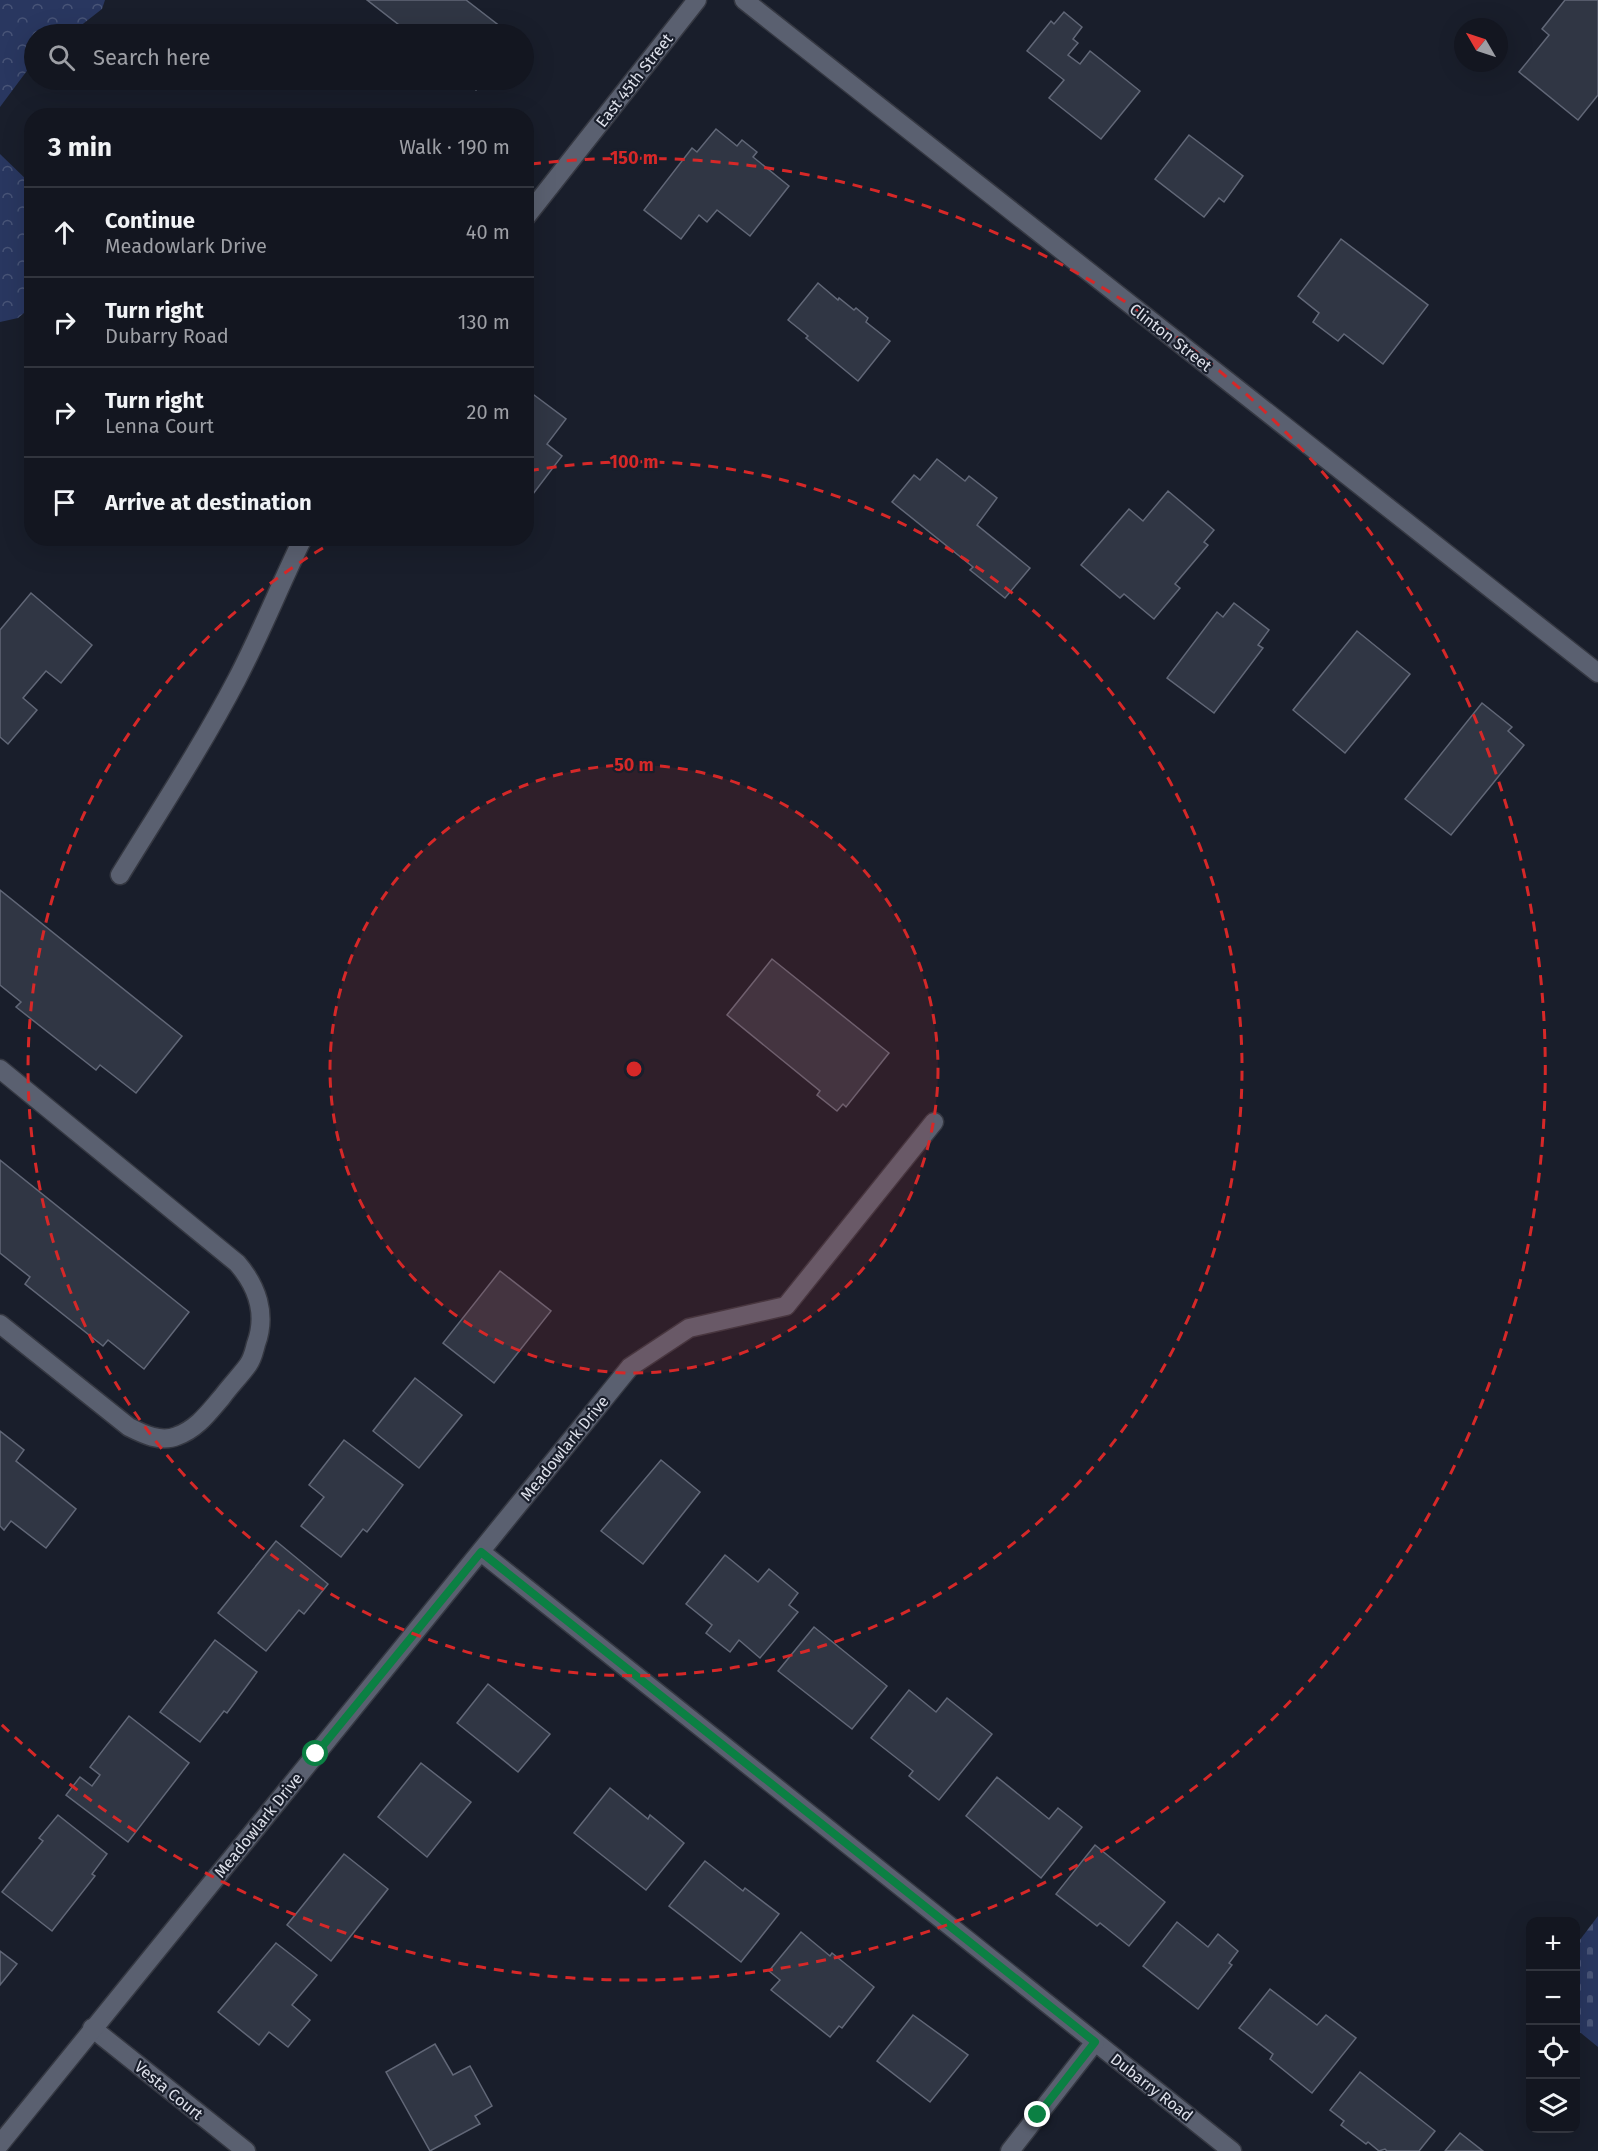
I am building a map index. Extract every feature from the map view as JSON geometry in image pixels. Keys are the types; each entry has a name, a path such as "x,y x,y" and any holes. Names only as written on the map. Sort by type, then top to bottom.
{"street":[{"name":"East 45th Street","path":"534,207 697,0"},
{"name":"Clinton Street","path":"744,0 1598,673"},
{"path":"120,875 203,741 238,677 299,546"},
{"path":"0,1069 237,1263 249,1278 258,1296 261,1325 255,1352 249,1364 202,1421 177,1437 168,1438 146,1435 129,1427 0,1324"},
{"name":"Meadowlark Drive","path":"0,2145 92,2028 630,1367 689,1328 786,1306 934,1122"},
{"name":"Dubarry Road","path":"481,1552 1232,2151"},
{"name":"Vesta Court","path":"92,2028 246,2151"},
{"path":"1010,2151 1095,2042"}],"green space":[{"path":"0,0 105,0 102,9 83,24 24,24 24,75 0,107"},
{"path":"0,154 24,177 24,313 18,318 0,322"},
{"path":"1598,1916 1598,2047 1580,2032 1580,1940"}],"building":[{"path":"367,0 466,0 497,24 398,24"},
{"path":"1565,0 1598,0 1598,95 1578,120 1519,72 1549,35 1542,29"},
{"path":"1064,12 1082,27 1073,39 1078,43 1068,55 1080,64 1090,51 1140,91 1101,139 1049,98 1064,80 1027,51 1051,21 1054,24"},
{"path":"716,129 737,146 742,140 757,152 753,157 789,186 750,236 717,210 707,222 699,215 681,239 644,210 692,148 697,152"},
{"path":"1189,135 1243,176 1224,202 1219,198 1204,217 1155,179"},
{"path":"1341,239 1428,305 1383,364 1344,334 1338,341 1313,322 1319,313 1298,296"},
{"path":"818,283 838,300 839,298 854,310 856,308 868,318 866,322 890,341 858,381 788,320"},
{"path":"534,395 566,419 547,444 562,456 534,493"},
{"path":"937,459 965,481 969,476 997,498 977,525 1030,568 1005,598 970,570 973,567 892,502 914,475 920,480"},
{"path":"1168,491 1214,530 1204,542 1208,545 1175,584 1180,588 1154,619 1124,594 1120,598 1081,565 1129,509 1143,521"},
{"path":"31,593 92,645 61,683 46,671 23,698 37,710 8,744 0,737 0,630"},
{"path":"1234,603 1269,630 1258,645 1263,648 1214,713 1167,678 1217,612 1223,617"},
{"path":"1357,631 1410,674 1345,753 1293,710"},
{"path":"1482,703 1512,727 1508,731 1524,745 1451,835 1405,799"},
{"path":"0,890 182,1036 136,1093 100,1065 96,1070 16,1007 21,1002 0,985"},
{"path":"772,959 889,1053 846,1107 843,1104 837,1111 817,1095 820,1091 727,1015"},
{"path":"0,1160 189,1312 144,1369 108,1340 103,1346 25,1284 30,1277 0,1253"},
{"path":"500,1271 551,1311 494,1383 443,1343"},
{"path":"415,1378 462,1415 419,1468 373,1431"},
{"path":"0,1431 24,1450 16,1461 76,1509 46,1548 11,1521 4,1530 0,1526"},
{"path":"344,1440 403,1485 367,1532 363,1529 341,1557 301,1526 324,1497 309,1485"},
{"path":"661,1460 700,1492 643,1564 601,1531"},
{"path":"276,1541 328,1584 304,1614 299,1610 266,1651 218,1613"},
{"path":"725,1555 758,1582 769,1569 798,1593 789,1605 798,1612 760,1658 739,1640 730,1652 706,1633 712,1625 686,1604"},
{"path":"814,1627 887,1686 852,1729 778,1671"},
{"path":"215,1640 257,1672 227,1713 224,1711 200,1742 160,1712"},
{"path":"488,1684 550,1734 518,1772 457,1723"},
{"path":"909,1690 936,1712 947,1698 992,1734 939,1800 909,1776 913,1771 871,1738"},
{"path":"129,1716 189,1763 128,1842 66,1795 80,1777 92,1786 100,1775 90,1767"},
{"path":"421,1763 471,1802 427,1857 378,1817"},
{"path":"997,1777 1049,1819 1058,1808 1082,1827 1041,1878 966,1816"},
{"path":"610,1788 648,1819 650,1815 684,1843 646,1890 574,1833"},
{"path":"58,1815 107,1854 92,1874 95,1876 52,1931 2,1892 43,1841 39,1838"},
{"path":"1095,1845 1165,1902 1129,1946 1100,1923 1097,1926 1056,1894"},
{"path":"344,1854 388,1889 331,1961 287,1925"},
{"path":"705,1861 743,1891 745,1888 779,1914 741,1962 669,1906"},
{"path":"1177,1922 1208,1947 1218,1934 1238,1951 1229,1963 1232,1965 1198,2009 1143,1966"},
{"path":"801,1932 830,1956 832,1953 874,1987 842,2028 839,2026 830,2037 771,1990 780,1980 769,1971"},
{"path":"276,1943 317,1975 292,2005 310,2020 288,2047 269,2032 259,2045 218,2012"},
{"path":"0,1951 17,1964 0,1985"},
{"path":"1270,1989 1317,2025 1326,2015 1356,2038 1312,2093 1270,2059 1273,2054 1239,2028"},
{"path":"913,2015 968,2055 930,2102 877,2061"},
{"path":"435,2044 453,2075 470,2066 492,2106 475,2116 480,2124 430,2151 386,2072"},
{"path":"1360,2072 1435,2131 1419,2151 1387,2151 1385,2149 1379,2151 1341,2125 1344,2121 1330,2110"},
{"path":"1460,2133 1483,2151 1445,2151"}],"route":[{"path":"316,1754 481,1552 1095,2042 1038,2115"}]}
